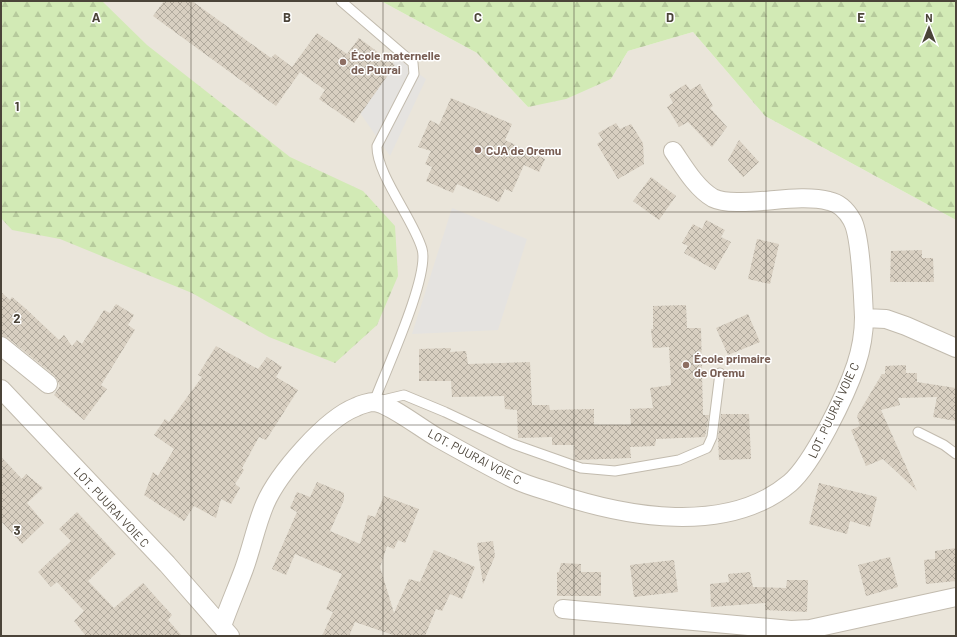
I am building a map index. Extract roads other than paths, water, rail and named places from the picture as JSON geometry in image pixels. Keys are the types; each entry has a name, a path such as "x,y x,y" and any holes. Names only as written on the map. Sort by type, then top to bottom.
{"street":[{"name":"LOT. PUURAI VOIE C","path":"226,631 266,501 288,468 315,437 337,417 354,407 374,402 389,408 437,438 519,482 584,503 652,516 697,517 731,512 764,500 790,483 807,464 853,374 860,351 864,318 859,254 854,223 844,208 830,201 798,199 749,203 729,202 714,198 696,183 673,151"},
{"path":"864,318 886,319 956,348"},
{"path":"1,346 48,384"},
{"name":"LOT. PUURAI VOIE C","path":"1,389 166,564 226,631"},
{"path":"563,609 791,630 810,629 956,597"}],"lane":[{"path":"341,1 413,63 415,68 414,74 377,146 377,153 422,249 423,267 406,323 374,402"},
{"path":"374,402 404,395 445,412 512,444 548,458 581,468 615,471 679,460 707,448 712,437 720,373"},
{"path":"918,432 944,445 956,454"}],"place":[{"name":"École maternelle de Puurai","path":"343,62"},
{"name":"CJA de Oremu","path":"478,150"},
{"name":"École primaire de Oremu","path":"686,365"}]}
